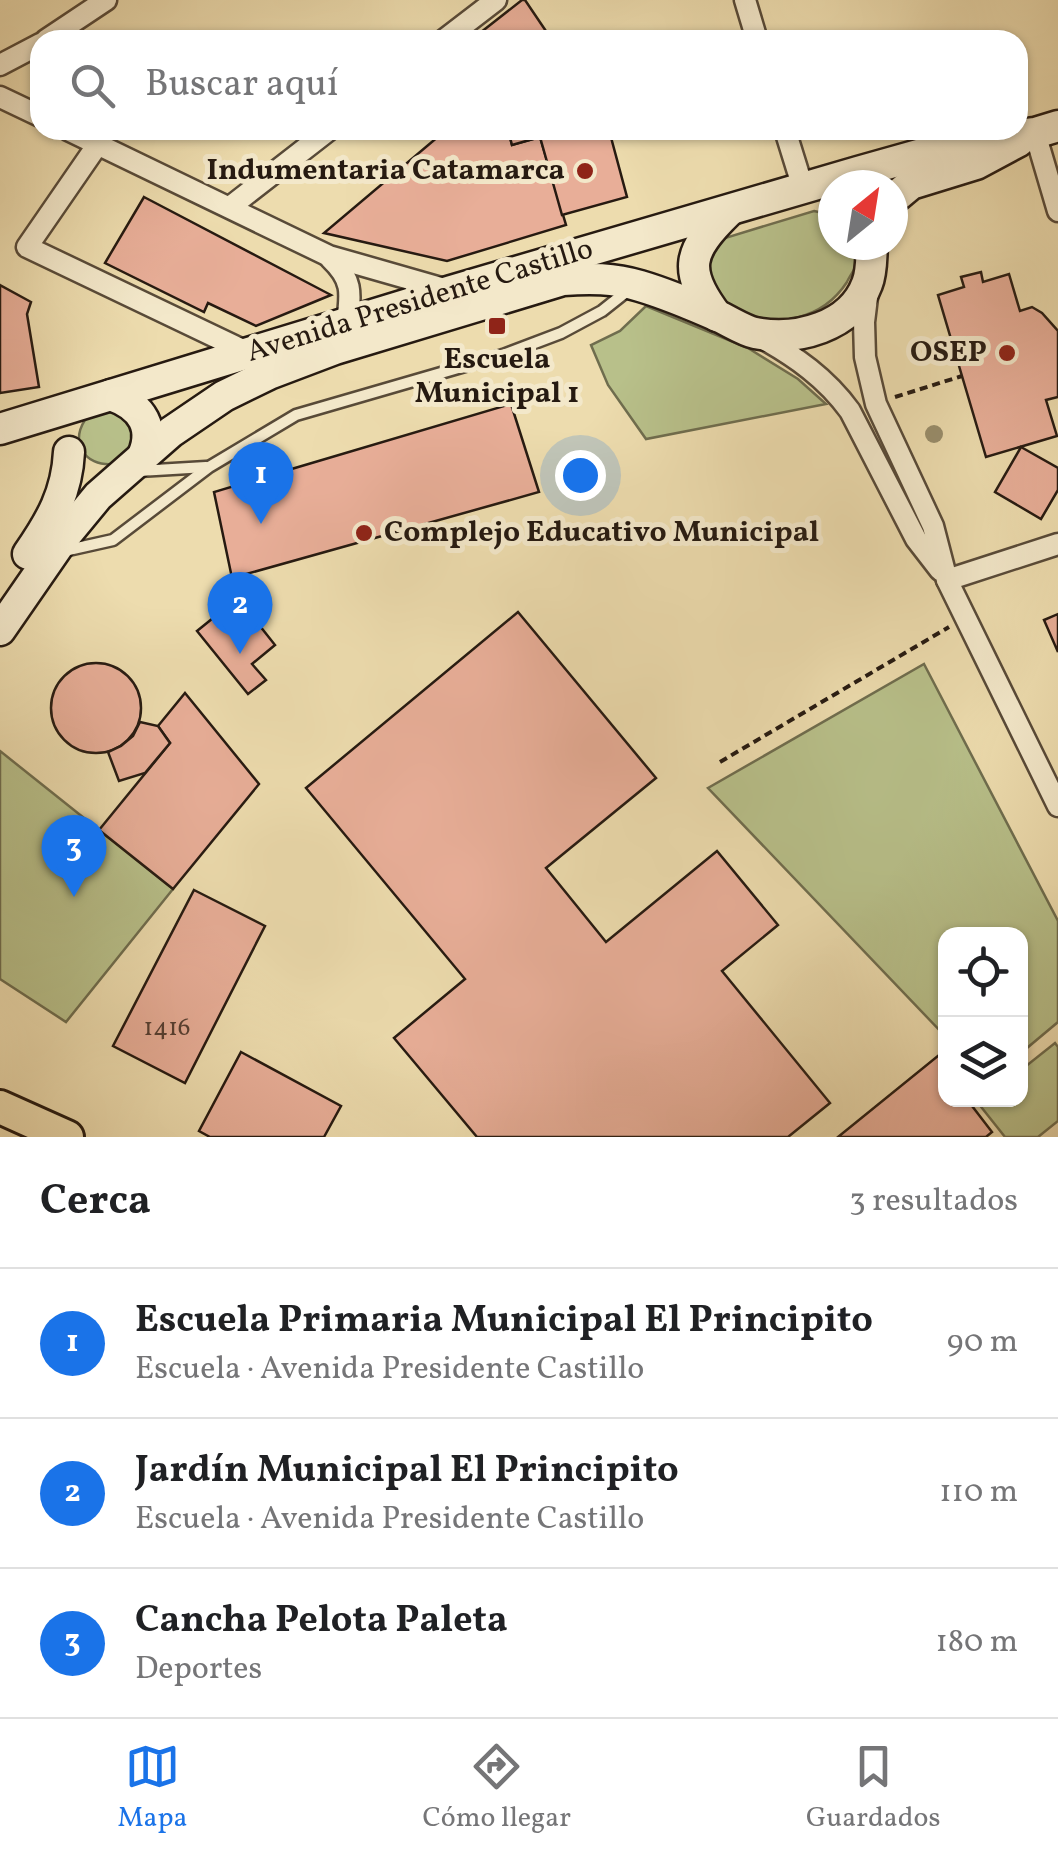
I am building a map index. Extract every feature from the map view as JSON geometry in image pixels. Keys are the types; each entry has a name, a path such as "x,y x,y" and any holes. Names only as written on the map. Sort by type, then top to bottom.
{"main road":[{"path":"816,190 975,140"},
{"path":"908,186 976,164 1026,140"},
{"name":"Avenida Presidente Castillo","path":"0,429 451,291 730,210 816,190"},
{"path":"717,316 695,282 694,266 704,238 730,210"},
{"path":"753,332 802,333 844,316 859,300 868,282 870,260"},
{"name":"Avenida Presidente Castillo","path":"0,630 82,514 172,432 224,396 269,374 334,349 562,280 600,277 635,284 753,332"},
{"path":"0,594 58,508 69,452 68,425 74,412 98,399 125,400 144,420 147,446 131,469 110,478 86,472 69,452"},
{"path":"0,1106 67,1137"}],"street":[{"path":"61,30 106,0"},
{"path":"457,30 496,0"},
{"path":"745,0 755,30"},
{"path":"0,65 30,49"},
{"path":"0,97 30,111"},
{"path":"1047,130 1058,211"},
{"path":"89,140 329,256 451,291"},
{"path":"230,207 316,140"},
{"path":"790,140 816,190"},
{"path":"98,144 27,247 249,352"},
{"path":"329,256 344,272 350,287 347,322"},
{"path":"868,282 866,356 876,404 933,526 947,580 1058,806"},
{"path":"753,332 796,357 838,394 916,539 947,580"},
{"path":"947,580 1058,544"}],"lane":[{"path":"54,553 113,540 209,467 296,415 503,355 561,333 602,311 635,284"},
{"path":"131,469 209,467"}],"path":[{"path":"876,404 962,376"},
{"path":"720,762 965,618"}],"green space":[{"path":"818,212 818,260 856,260 855,268 837,295 812,312 783,320 752,316 711,291 706,266 713,249 725,238"},
{"path":"646,306 748,348 798,379 826,404 646,439 608,385 591,345 620,331"},
{"path":"114,410 134,428 134,446 114,464 103,464 82,450 79,434 88,416"},
{"path":"924,664 1058,921 1058,1022 1028,1047 1028,927 938,927 938,1029 708,788"},
{"path":"0,751 173,889 66,1022 0,979"},
{"path":"1055,1043 1058,1047 1058,1121 1038,1137 1005,1137 981,1107 1028,1107 1028,1064"}],"building":[{"path":"525,0 545,30 484,30"},
{"path":"434,140 511,140 512,145 541,140 566,225 447,261 324,233"},
{"name":"Indumentaria Catamarca","path":"541,140 612,140 627,197 562,215"},
{"path":"144,197 331,295 256,326 208,303 204,312 105,263"},
{"name":"OSEP","path":"981,272 983,282 1009,274 1020,311 1032,307 1058,331 1058,397 1046,400 1057,436 986,457 938,295 964,287 961,277"},
{"path":"0,285 31,302 27,314 39,387 0,393"},
{"path":"511,404 539,492 232,578 214,492"},
{"path":"1021,447 1058,468 1058,490 1041,519 995,492"},
{"path":"248,611 275,645 252,664 266,680 248,694 197,631 218,614 228,626"},
{"path":"518,612 656,778 546,868 606,942 717,851 778,925 722,971 830,1103 788,1137 477,1137 394,1038 465,979 306,788"},
{"path":"1058,614 1058,652 1044,620"},
{"path":"96,663 128,676 141,708 128,740 96,753 64,740 51,708 64,676"},
{"path":"185,693 259,784 173,889 99,830 170,743 158,726"},
{"path":"140,722 158,726 170,743 145,773 119,781 108,752 133,736"},
{"path":"194,890 265,926 185,1083 113,1046"},
{"path":"241,1052 341,1106 324,1137 210,1137 199,1131"},
{"path":"938,1056 938,1107 973,1107 992,1132 986,1137 838,1137"}],"place":[{"name":"Indumentaria Catamarca","path":"585,171"},
{"name":"Escuela Municipal 1","path":"497,326"},
{"name":"OSEP","path":"1007,353"},
{"name":"Escuela Primaria Municipal El Principito","path":"261,524"},
{"name":"Complejo Educativo Municipal","path":"364,533"},
{"name":"Jardín Municipal El Principito","path":"240,654"},
{"name":"Cancha Pelota Paleta","path":"74,897"}]}
